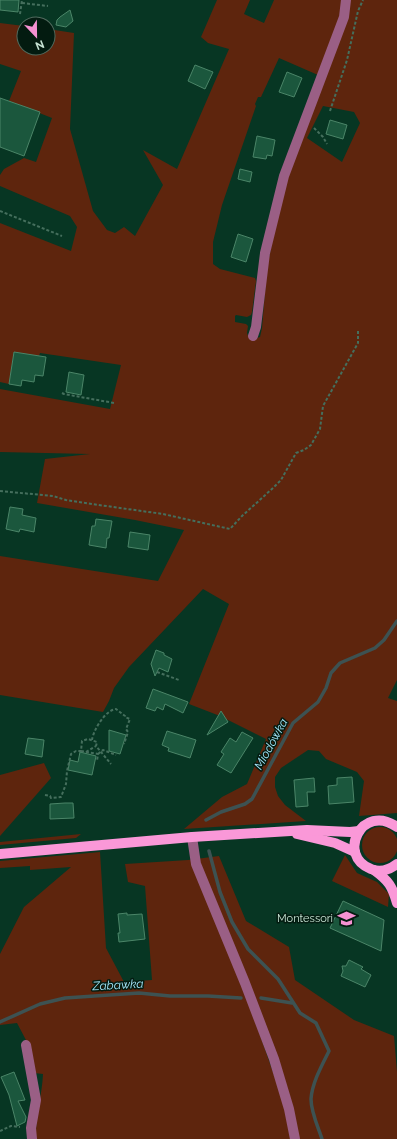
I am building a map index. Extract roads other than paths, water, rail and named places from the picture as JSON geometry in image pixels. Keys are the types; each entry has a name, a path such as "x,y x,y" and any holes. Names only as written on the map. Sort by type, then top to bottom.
{"main road":[{"path":"397,826 381,820 373,821 365,825 359,831 355,841 355,852 358,859 362,864 374,870 386,879 392,888 397,903"},
{"path":"0,854 192,837 307,830 359,831"},
{"path":"284,832 335,843 355,852"},
{"path":"374,870 387,870 397,864"}],"lane":[{"path":"253,336 256,327 265,253 284,176 344,17 346,0"},
{"path":"192,837 196,864 245,983 274,1059 290,1109 295,1139"},
{"path":"26,1045 36,1100 31,1128 32,1139"}],"waterway":[{"name":"Miodówka","path":"206,820 221,812 245,804 252,799 293,723 318,702 326,688 331,673 340,663 375,648 384,640 397,621"},
{"name":"Miodówka","path":"209,851 220,892 232,922 248,949 278,979 300,1013 316,1023 329,1051 315,1080 311,1099 313,1114 322,1139"},
{"name":"Zabawka","path":"0,1022 40,1004 65,998 139,993 170,996 241,998"},
{"name":"Zabawka","path":"261,998 292,1003"}],"place":[{"name":"Montessori","path":"346,918"}]}
